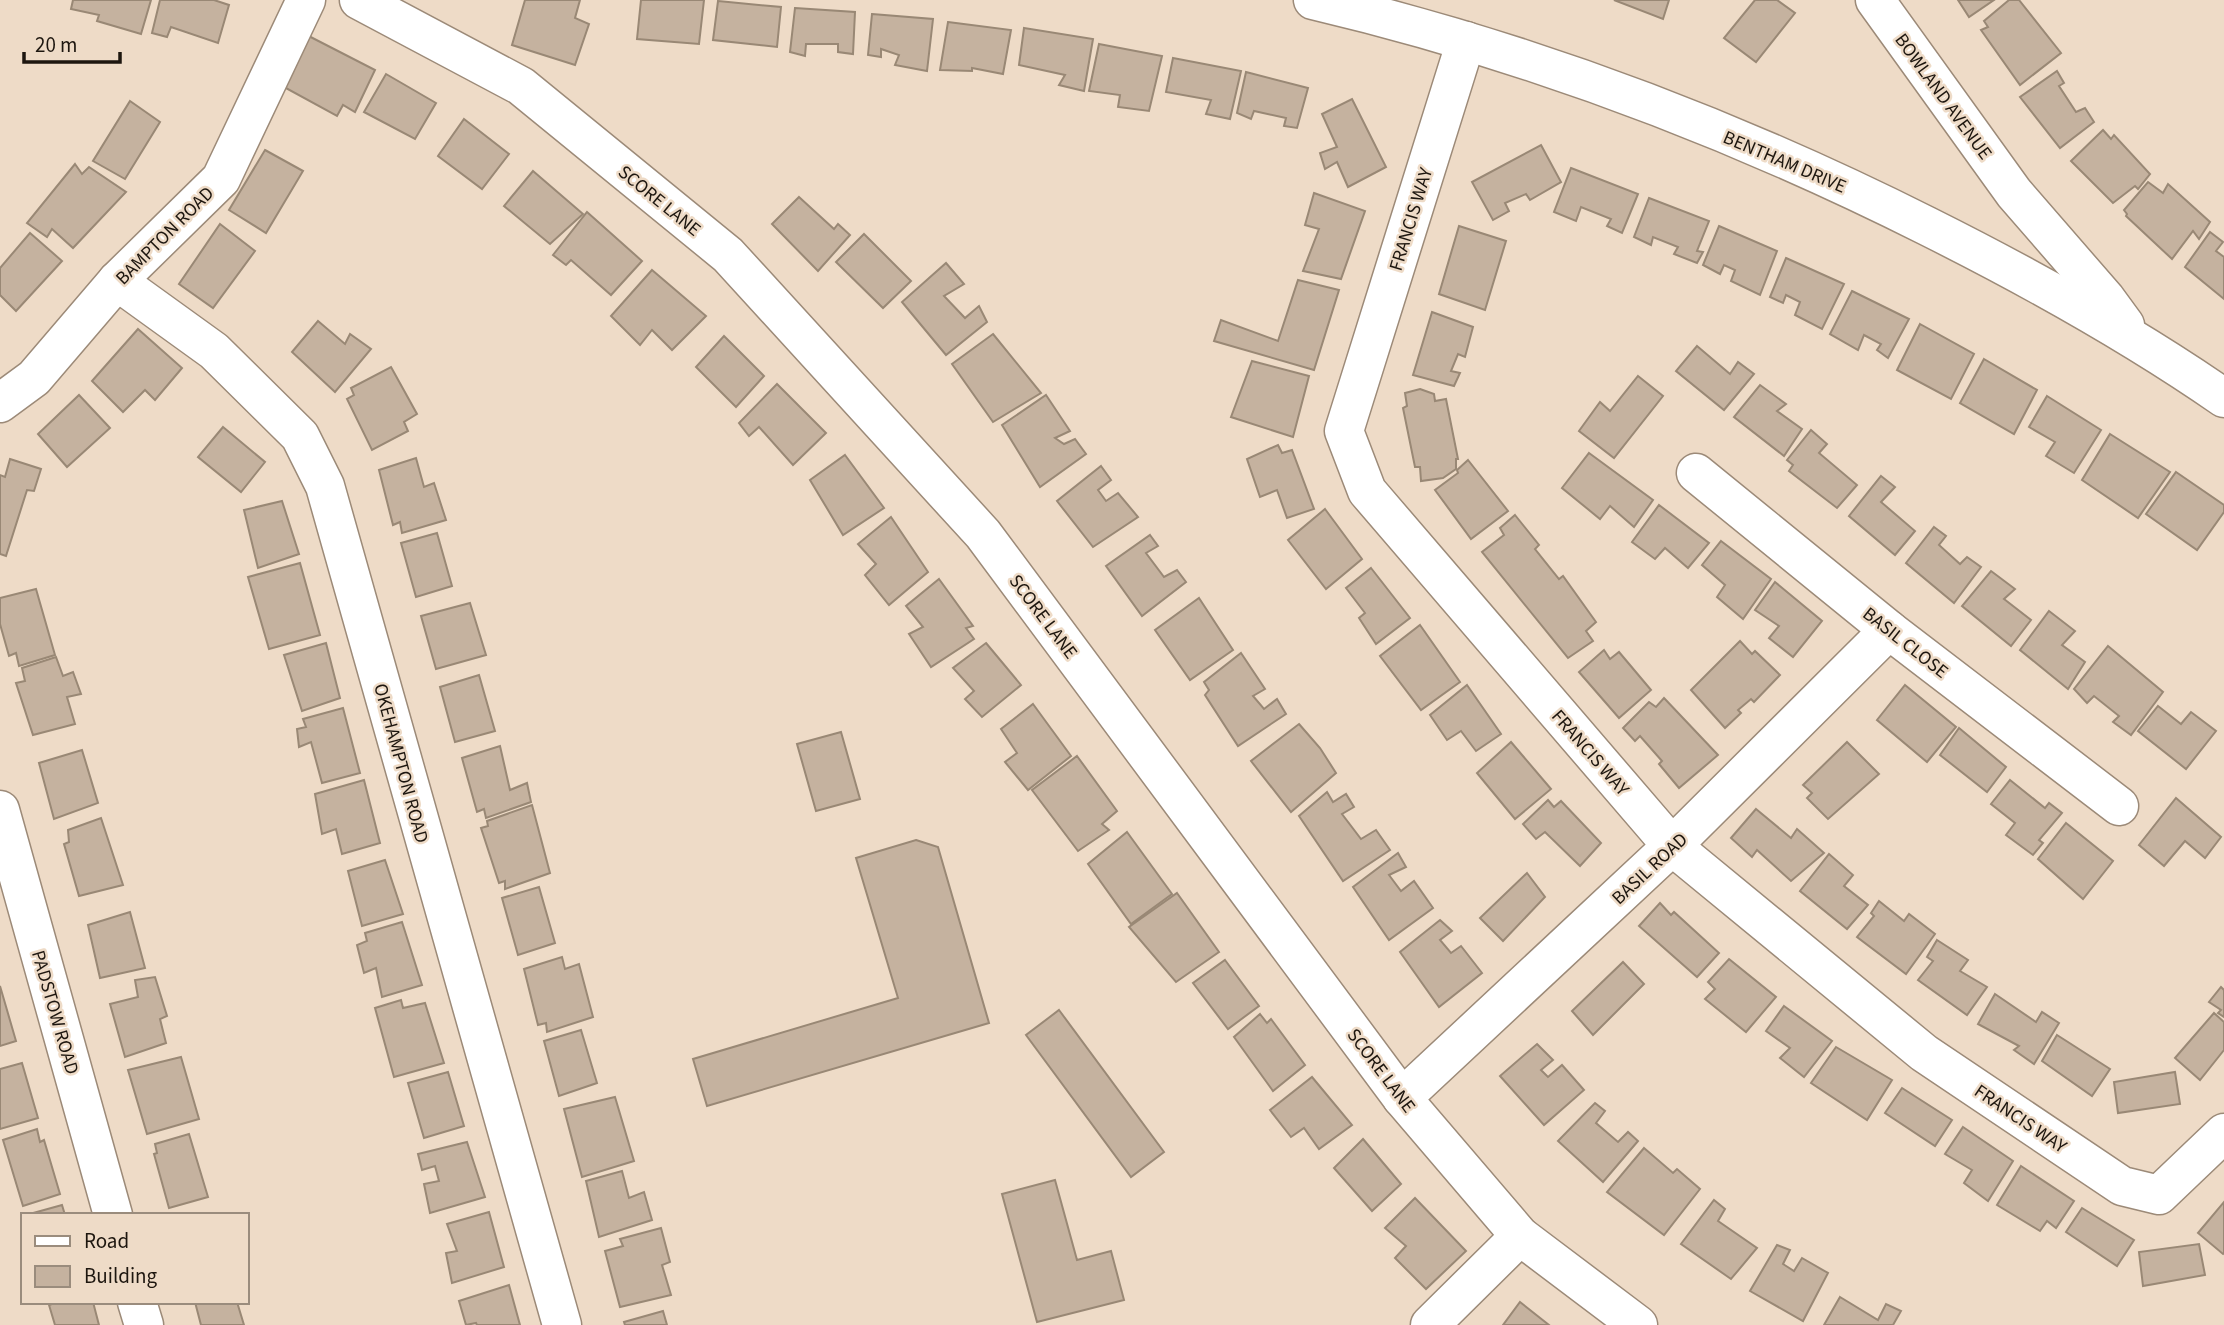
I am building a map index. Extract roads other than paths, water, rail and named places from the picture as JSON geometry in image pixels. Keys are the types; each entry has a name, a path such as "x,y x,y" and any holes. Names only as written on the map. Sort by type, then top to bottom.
{"street":[{"name":"BAMPTON ROAD","path":"0,402 34,378 117,281 221,179 306,0"},
{"name":"SCORE LANE","path":"359,0 521,86 728,255 984,534 1402,1098 1520,1236 1638,1325"},
{"name":"BENTHAM DRIVE","path":"1313,0 1466,41 1551,68 1799,164 1987,256 2138,341 2224,398"},
{"name":"BOWLAND AVENUE","path":"1875,0 2014,193 2106,299 2138,341"},
{"name":"FRANCIS WAY","path":"1466,41 1344,431 1367,491 1672,846 1924,1053 2122,1186 2159,1195 2224,1133"},
{"path":"1987,256 2009,235 2014,215 2014,193"},
{"name":"OKEHAMPTON ROAD","path":"117,281 214,351 300,436 325,486 562,1325"},
{"name":"BASIL CLOSE","path":"1696,473 1889,630 2119,806"},
{"name":"BASIL ROAD","path":"1402,1098 1672,846 1889,630"},
{"name":"PADSTOW ROAD","path":"0,810 112,1213"},
{"path":"1430,1325 1520,1236"},
{"path":"138,1304 144,1325"}]}
